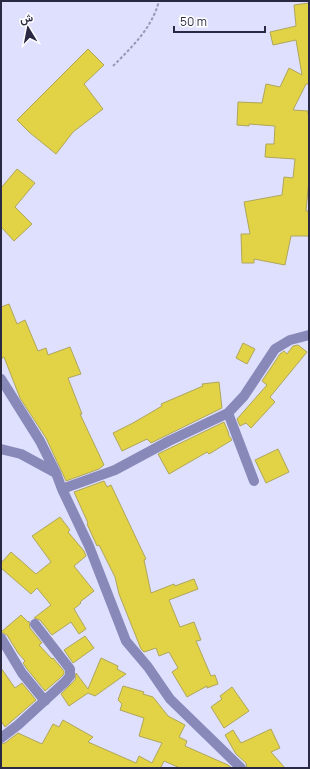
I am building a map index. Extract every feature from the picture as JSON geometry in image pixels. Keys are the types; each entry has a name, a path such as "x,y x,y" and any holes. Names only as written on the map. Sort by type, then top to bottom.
{"street":[{"path":"62,489 115,470 169,441 228,413 244,396 275,349 290,340 309,335"},
{"path":"1,379 40,441 56,473 88,546 126,640 148,667 170,699 241,768"},
{"path":"228,413 254,481"},
{"path":"1,449 21,454 56,473"},
{"path":"1,738 45,701 66,682 70,676 70,669 35,624"},
{"path":"1,638 22,673 45,701"}],"path":[{"path":"113,66 136,44 155,15 159,1"}],"building":[{"path":"309,3 309,84 306,84 293,110 308,111 309,115 309,179 306,211 309,211 309,236 291,236 285,265 254,259 254,263 242,263 241,234 250,234 244,202 282,195 284,177 293,178 295,159 265,157 266,144 274,144 275,126 249,124 249,126 237,125 238,102 262,103 266,84 280,87 289,68 302,75 296,40 273,45 270,32 296,26 294,5"},
{"path":"88,49 104,65 84,84 103,109 73,132 56,154 17,120"},
{"path":"17,169 35,183 15,207 32,224 14,241 1,227 1,188"},
{"path":"9,304 17,324 25,320 38,351 46,348 48,355 70,347 81,374 68,378 82,414 80,414 104,465 99,469 66,481 46,438 20,398 4,357 1,359 1,307"},
{"path":"243,343 255,349 247,364 236,358"},
{"path":"298,345 307,352 270,397 275,402 251,428 246,423 240,426 237,419 267,385 262,381 280,354 284,351 287,354 293,346"},
{"path":"219,382 222,408 151,443 147,439 122,451 113,433 162,406 161,404 203,386 202,384"},
{"path":"224,422 228,434 232,440 209,454 207,452 169,474 158,454"},
{"path":"278,449 289,472 266,483 255,460"},
{"path":"104,481 107,487 111,485 146,559 144,560 151,593 174,584 175,586 194,579 198,589 169,600 180,627 194,622 201,640 196,641 211,676 215,675 218,684 207,688 207,686 187,697 172,672 178,668 169,652 159,656 156,648 144,652 141,649 119,594 115,577 99,545 97,546 74,492"},
{"path":"60,517 70,530 68,532 84,551 86,556 74,566 94,591 74,609 86,629 79,634 71,622 52,635 40,620 34,618 51,605 37,588 31,594 1,568 1,563 11,552 36,574 51,562 32,536"},
{"path":"21,615 28,622 29,621 30,628 42,643 39,645 64,671 64,674 45,691 27,669 23,663 25,661 18,653 7,635 1,632"},
{"path":"85,636 94,648 73,663 64,650"},
{"path":"101,658 118,666 117,669 126,674 95,696 88,693 69,706 61,694 75,680 76,673 88,689"},
{"path":"1,668 15,688 22,683 36,700 5,727 1,721"},
{"path":"123,686 144,692 143,694 153,697 168,716 185,725 179,737 187,741 185,746 232,768 180,768 164,761 161,767 163,768 1,768 1,744 5,743 18,733 42,744 53,724 59,727 63,720 93,737 88,742 136,763 139,756 152,763 162,743 139,736 144,718 120,710 122,704 118,700"},
{"path":"232,687 249,711 224,728 211,707 222,699 220,696"},
{"path":"271,729 280,748 271,752 285,768 247,768 246,763 236,754 225,735 233,730 241,743"}]}
